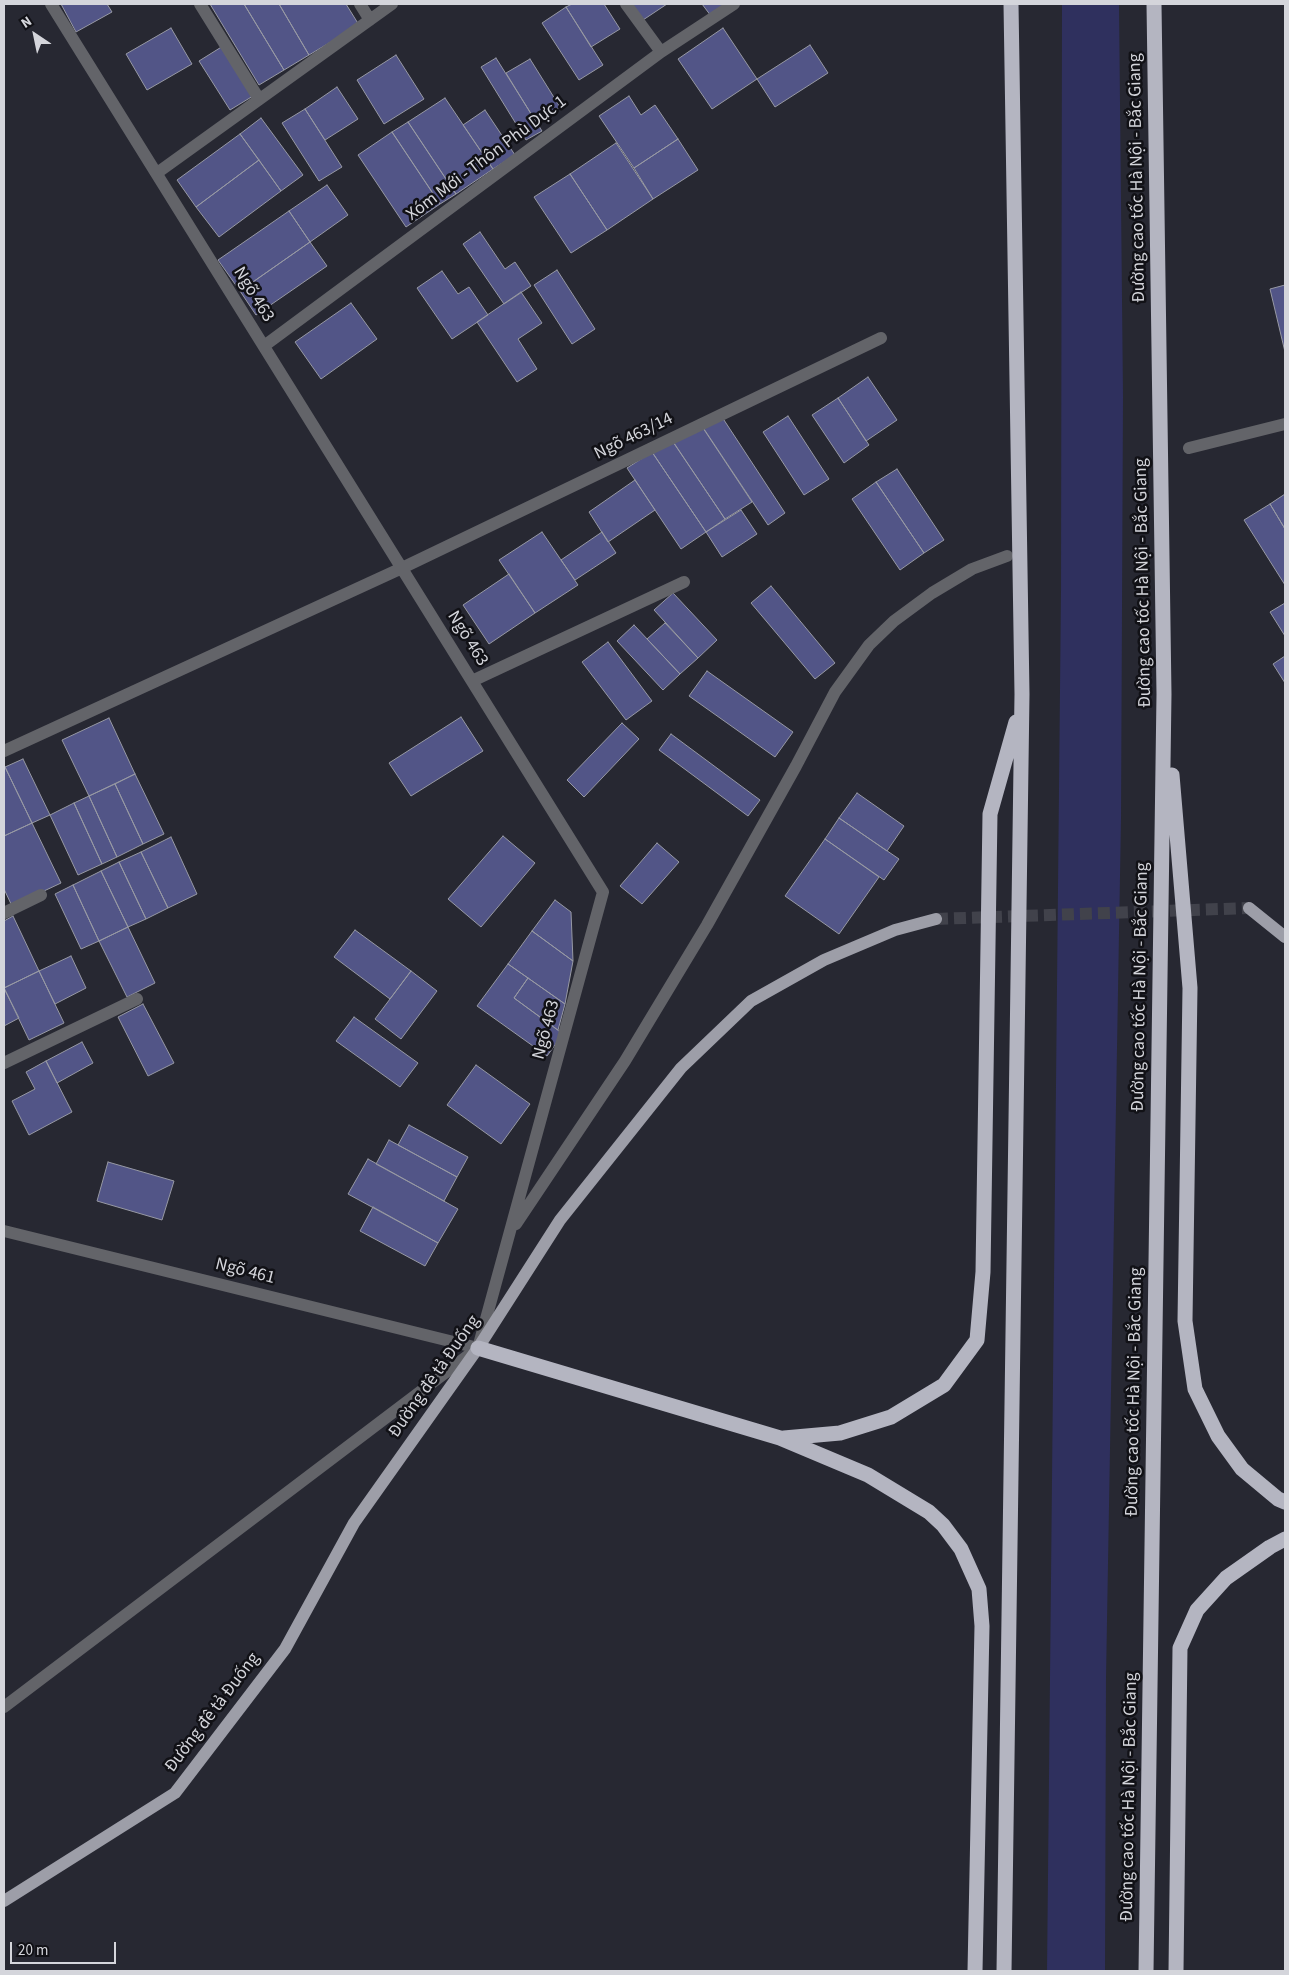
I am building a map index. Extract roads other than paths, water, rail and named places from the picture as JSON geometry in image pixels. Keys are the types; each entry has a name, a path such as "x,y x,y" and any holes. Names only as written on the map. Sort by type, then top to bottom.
{"highway":[{"path":"1004,1971 1022,703 1011,4"},
{"name":"Đường cao tốc Hà Nội - Bắc Giang","path":"1146,1971 1164,694 1154,4"},
{"path":"1164,694 1190,988 1185,1321 1195,1389 1218,1436 1242,1469 1285,1502"},
{"path":"780,1438 840,1433 891,1417 944,1385 977,1340 983,1272 990,814 1022,703"},
{"path":"478,1348 780,1438 868,1475 930,1512 943,1525 960,1550 979,1589 982,1626 975,1971"},
{"path":"1176,1971 1180,1648 1197,1610 1226,1578 1285,1538"}],"main road":[{"path":"1249,908 1285,937"},
{"name":"Đường đê tả Đuống","path":"4,1901 175,1793 285,1649 354,1523 478,1348 566,1212 681,1068 751,1002 824,960 895,930 936,919"}],"street":[{"name":"Ngõ 463","path":"51,4 603,892 478,1348"},
{"path":"200,4 260,100"},
{"path":"360,4 370,20"},
{"path":"157,173 392,4"},
{"path":"626,4 660,52"},
{"name":"Xóm Mới - Thôn Phù Dực 1","path":"264,346 660,52 734,4"},
{"name":"Ngõ 463/14","path":"4,751 402,568 881,338"},
{"path":"1189,448 1285,424"},
{"path":"509,1234 625,1061 712,917 835,692 869,644 894,620 932,593 972,569 1006,556"},
{"path":"472,681 684,582"},
{"path":"4,913 41,895"},
{"path":"4,1063 137,999"},
{"name":"Ngõ 461","path":"4,1231 478,1348"},
{"path":"4,1707 478,1348"}],"tunnel":[{"path":"936,919 1249,908"}]}
